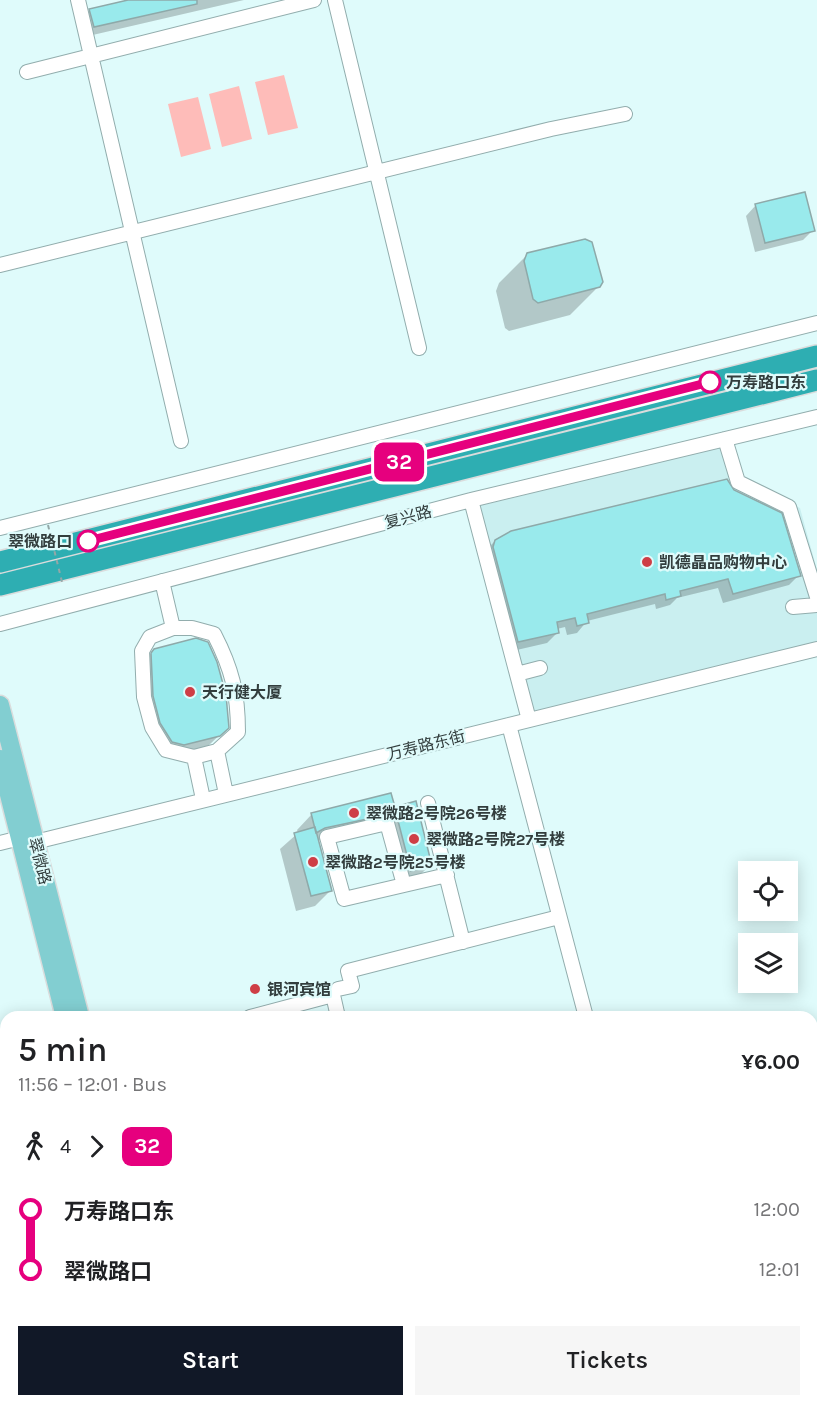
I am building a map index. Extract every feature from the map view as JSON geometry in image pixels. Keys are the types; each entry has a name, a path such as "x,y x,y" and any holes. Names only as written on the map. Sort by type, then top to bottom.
{"highway":[{"path":"0,562 817,356"},
{"name":"复兴路","path":"0,585 817,380"}],"main road":[{"name":"翠微路","path":"0,705 64,1011"},
{"name":"翠微路","path":"0,759 28,840 78,1011"}],"street":[{"path":"78,0 181,441"},
{"path":"27,72 314,0"},
{"path":"335,0 419,348"},
{"path":"0,265 322,188 377,172 625,114"},
{"path":"0,528 817,323"},
{"name":"复兴路","path":"0,624 471,500 817,417"},
{"path":"725,439 738,482 789,507 817,597"},
{"path":"471,500 529,720"},
{"path":"162,581 173,628"},
{"path":"793,607 817,605"},
{"path":"173,628 192,628 214,634 227,659 238,696 238,732 217,751 194,757 166,750 152,727 144,697 142,651 150,637 173,628"},
{"name":"万寿路东街","path":"0,843 28,840 226,794 817,649"},
{"path":"517,674 540,668"},
{"path":"509,725 584,1011"},
{"path":"217,751 226,794"},
{"path":"194,757 203,799"},
{"path":"428,803 464,942"},
{"path":"404,885 387,822 327,837 344,899 447,875"},
{"path":"338,989 352,986 348,971 560,917"},
{"path":"273,1011 333,995 337,1011"}],"path":[{"path":"48,525 63,586"}],"shaded area":[{"path":"284,75 298,128 268,135 255,82"},
{"path":"239,86 252,139 222,147 209,94"},
{"path":"198,97 211,149 181,157 168,104"},
{"name":"凯德晶品购物中心","path":"734,444 742,480 800,508 817,570 817,642 533,712 479,506"}],"building":[{"path":"128,0 197,0 197,4 94,27 89,9"},
{"path":"805,192 815,231 765,243 755,204"},
{"path":"585,239 592,242 603,282 600,287 538,303 533,299 524,261 527,253"},
{"name":"凯德晶品购物中心","path":"727,479 734,490 782,513 801,576 733,594 728,579 680,591 681,596 666,600 665,594 587,614 589,623 577,626 575,618 557,622 559,633 518,642 493,547 495,540 511,531"},
{"name":"天行健大厦","path":"196,638 208,642 217,662 226,695 229,728 220,736 184,745 172,742 160,723 153,696 151,653 154,649"},
{"path":"391,793 395,807 416,801 432,866 411,871 396,813 325,828 316,833 311,813"},
{"name":"翠微路2号院25号楼","path":"315,827 332,891 311,896 294,833"}],"bus line":[{"name":"32","path":"88,541 710,382"}],"place":[{"name":"万寿路口东","path":"710,382"},
{"name":"翠微路口","path":"88,541"},
{"name":"凯德晶品购物中心","path":"647,562"},
{"name":"天行健大厦","path":"190,692"},
{"name":"翠微路2号院26号楼","path":"354,813"},
{"name":"翠微路2号院27号楼","path":"414,839"},
{"name":"翠微路2号院25号楼","path":"313,862"},
{"name":"银河宾馆","path":"255,989"}]}
